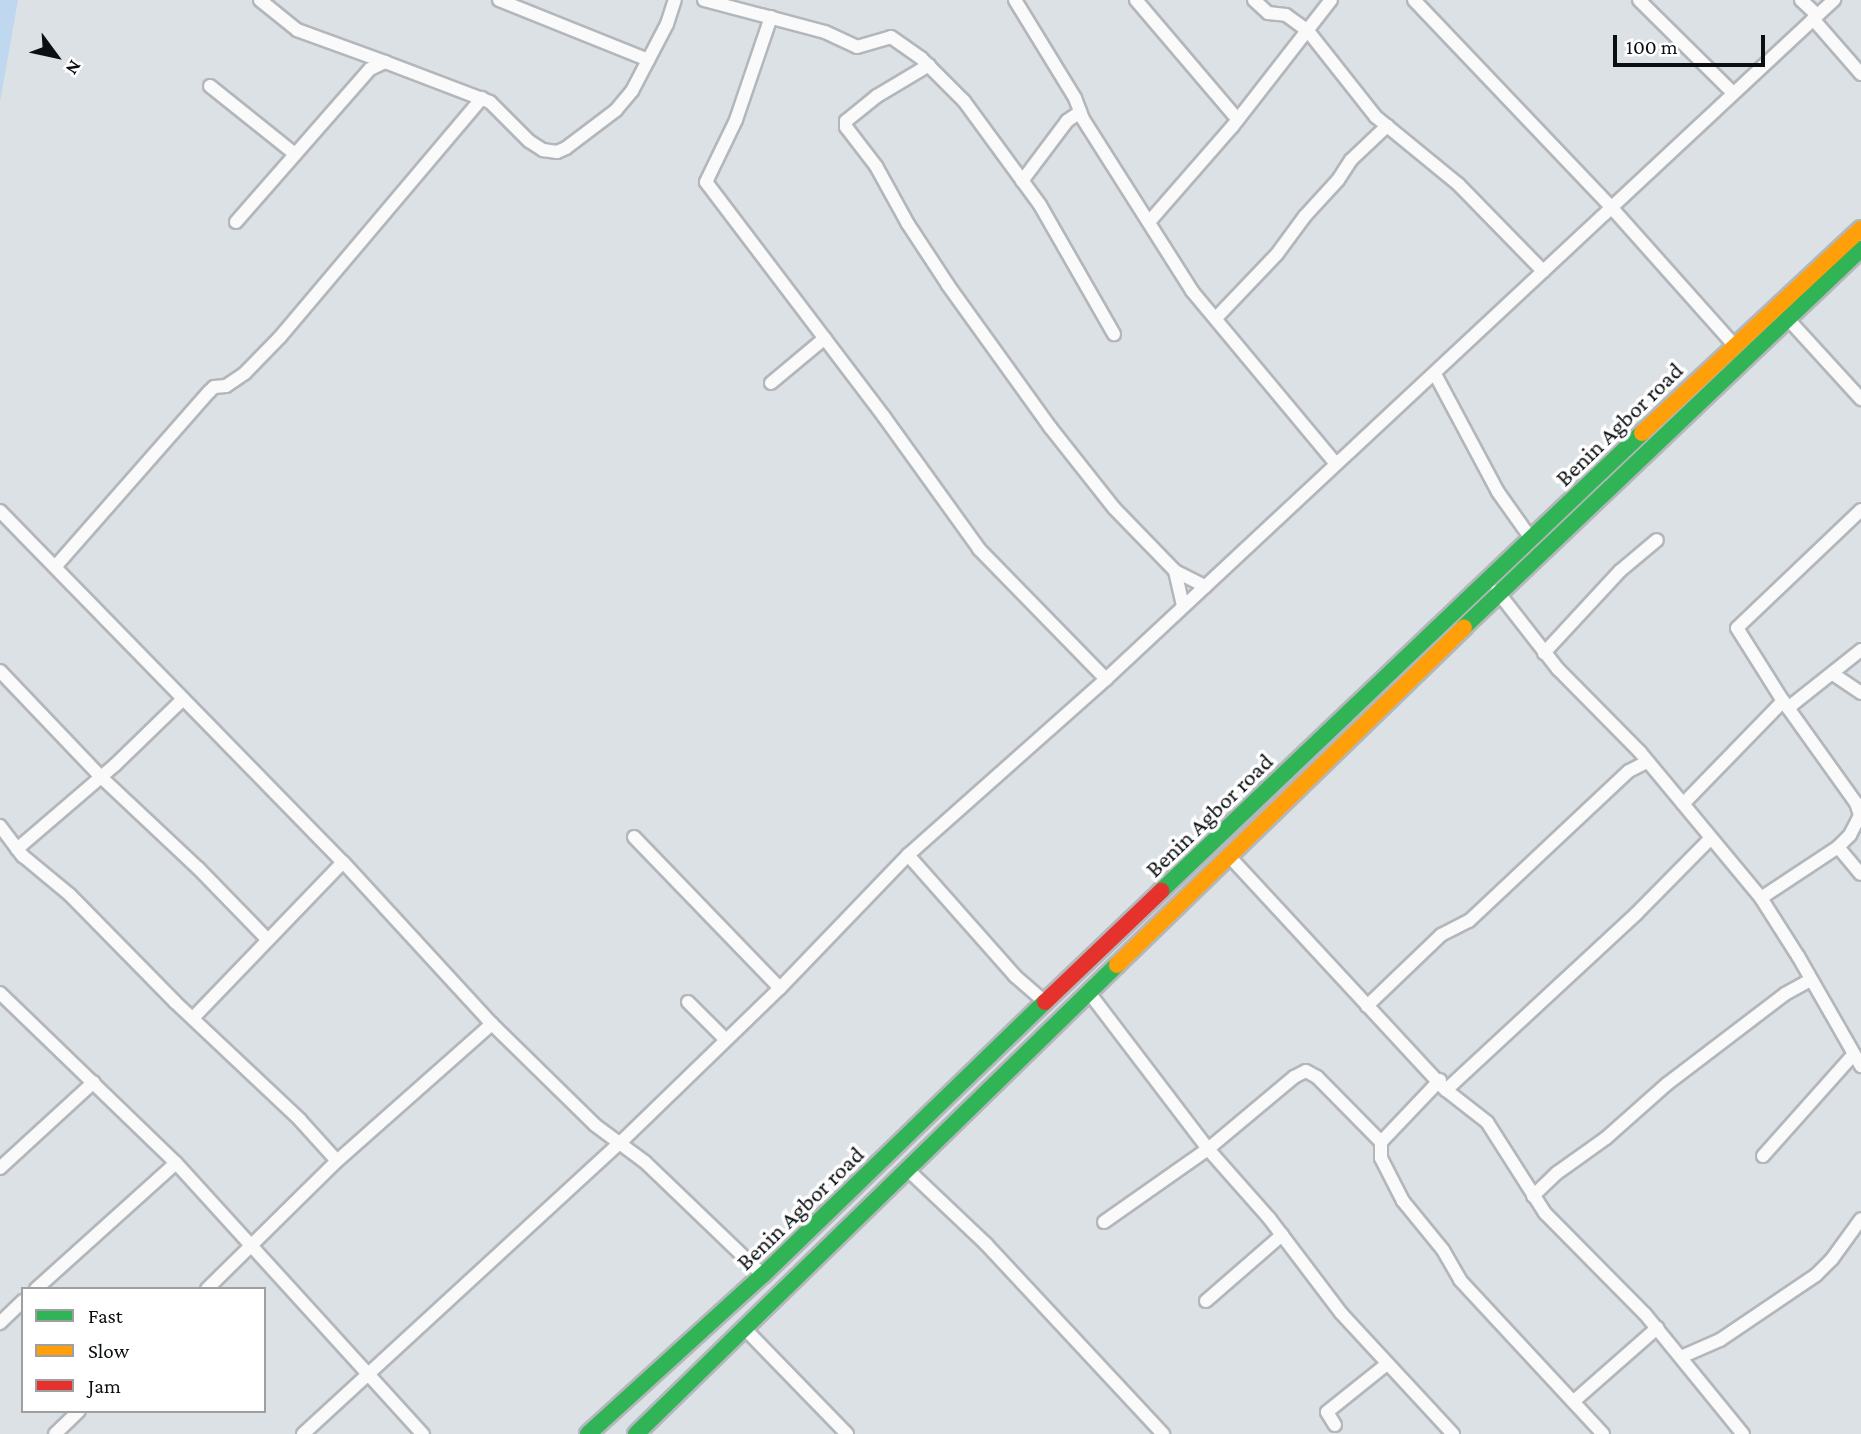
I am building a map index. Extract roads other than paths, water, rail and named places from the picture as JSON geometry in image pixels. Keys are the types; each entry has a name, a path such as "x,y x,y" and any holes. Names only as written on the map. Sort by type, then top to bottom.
{"highway":[{"name":"Benin Agbor road","path":"638,1433 1229,856 1492,588 1532,540 1734,345 1861,229"},
{"name":"Benin Agbor road","path":"588,1434 763,1276 1045,1002 1861,249"}],"street":[{"path":"260,0 297,30 482,98 500,111 529,141 543,150 557,152 577,142 616,110 632,91 675,0"},
{"path":"499,0 648,60"},
{"path":"704,0 825,32 857,47 891,37 929,65 964,101 1040,205 1114,334"},
{"path":"1015,0 1080,112 1192,291 1336,464"},
{"path":"1136,0 1238,120"},
{"path":"1254,0 1268,13 1286,15 1308,31 1376,117 1458,184 1543,271"},
{"path":"1149,222 1238,120 1331,0"},
{"path":"1414,0 1611,207 1734,345"},
{"path":"1639,0 1733,93"},
{"path":"1801,0 1861,74"},
{"path":"303,1434 621,1142 780,988 908,855 1106,679 1834,0"},
{"path":"771,17 736,120 706,182 825,338 979,549 1106,679"},
{"path":"236,222 370,69 385,62"},
{"path":"929,65 877,96 846,121 846,127 876,166 908,224 948,285 1050,427 1114,508 1175,571 1205,586"},
{"path":"210,86 295,154"},
{"path":"55,567 209,392 214,387 226,386 245,373 280,337 482,98"},
{"path":"1022,181 1067,121 1080,112"},
{"path":"1216,318 1277,254 1305,216 1338,180 1351,160 1387,126"},
{"path":"1787,318 1861,399"},
{"path":"771,383 825,338"},
{"path":"1435,374 1498,492 1532,540"},
{"path":"1760,898 1838,847 1850,835 1859,810 1740,635 1738,625 1861,510"},
{"path":"0,511 343,862 492,1024 595,1125 621,1142 763,1276"},
{"path":"1544,653 1620,571 1657,540"},
{"path":"1175,571 1183,606"},
{"path":"1492,588 1544,653 1609,724 1640,752 1645,762 1760,898 1861,1066"},
{"path":"1683,804 1786,705 1833,674 1861,650"},
{"path":"0,671 101,777 198,868 267,939"},
{"path":"1833,674 1861,693"},
{"path":"17,849 101,777 183,699"},
{"path":"1367,1006 1441,935 1469,920 1629,771 1645,762"},
{"path":"0,827 38,871 70,895 300,1120 337,1161"},
{"path":"634,837 780,988"},
{"path":"1381,1142 1636,914 1710,839"},
{"path":"1838,847 1861,874"},
{"path":"908,855 1015,976 1045,1002"},
{"path":"1229,856 1443,1085 1487,1122 1545,1213 1657,1328 1743,1434"},
{"path":"193,1018 343,862"},
{"path":"1533,1196 1557,1173 1606,1138 1667,1084 1785,994 1810,980"},
{"path":"0,993 176,1163 253,1244 366,1375 423,1434"},
{"path":"1090,994 1209,1149 1282,1235 1341,1313 1453,1434"},
{"path":"688,1002 726,1039"},
{"path":"209,1287 337,1161 375,1131 492,1024"},
{"path":"1763,1156 1853,1055"},
{"path":"1104,1222 1209,1149 1294,1077 1306,1071 1317,1077 1381,1142 1381,1158 1402,1201 1443,1250 1460,1280 1603,1434"},
{"path":"0,1168 94,1082"},
{"path":"38,1287 176,1163"},
{"path":"908,1170 986,1244 1163,1434"},
{"path":"1681,1357 1720,1340 1816,1275 1832,1259 1861,1219"},
{"path":"1206,1301 1282,1235"},
{"path":"0,1323 21,1303"},
{"path":"1574,1401 1657,1328"},
{"path":"746,1330 847,1434"},
{"path":"1335,1426 1326,1412 1387,1364"},
{"path":"55,1434 77,1413"}]}
